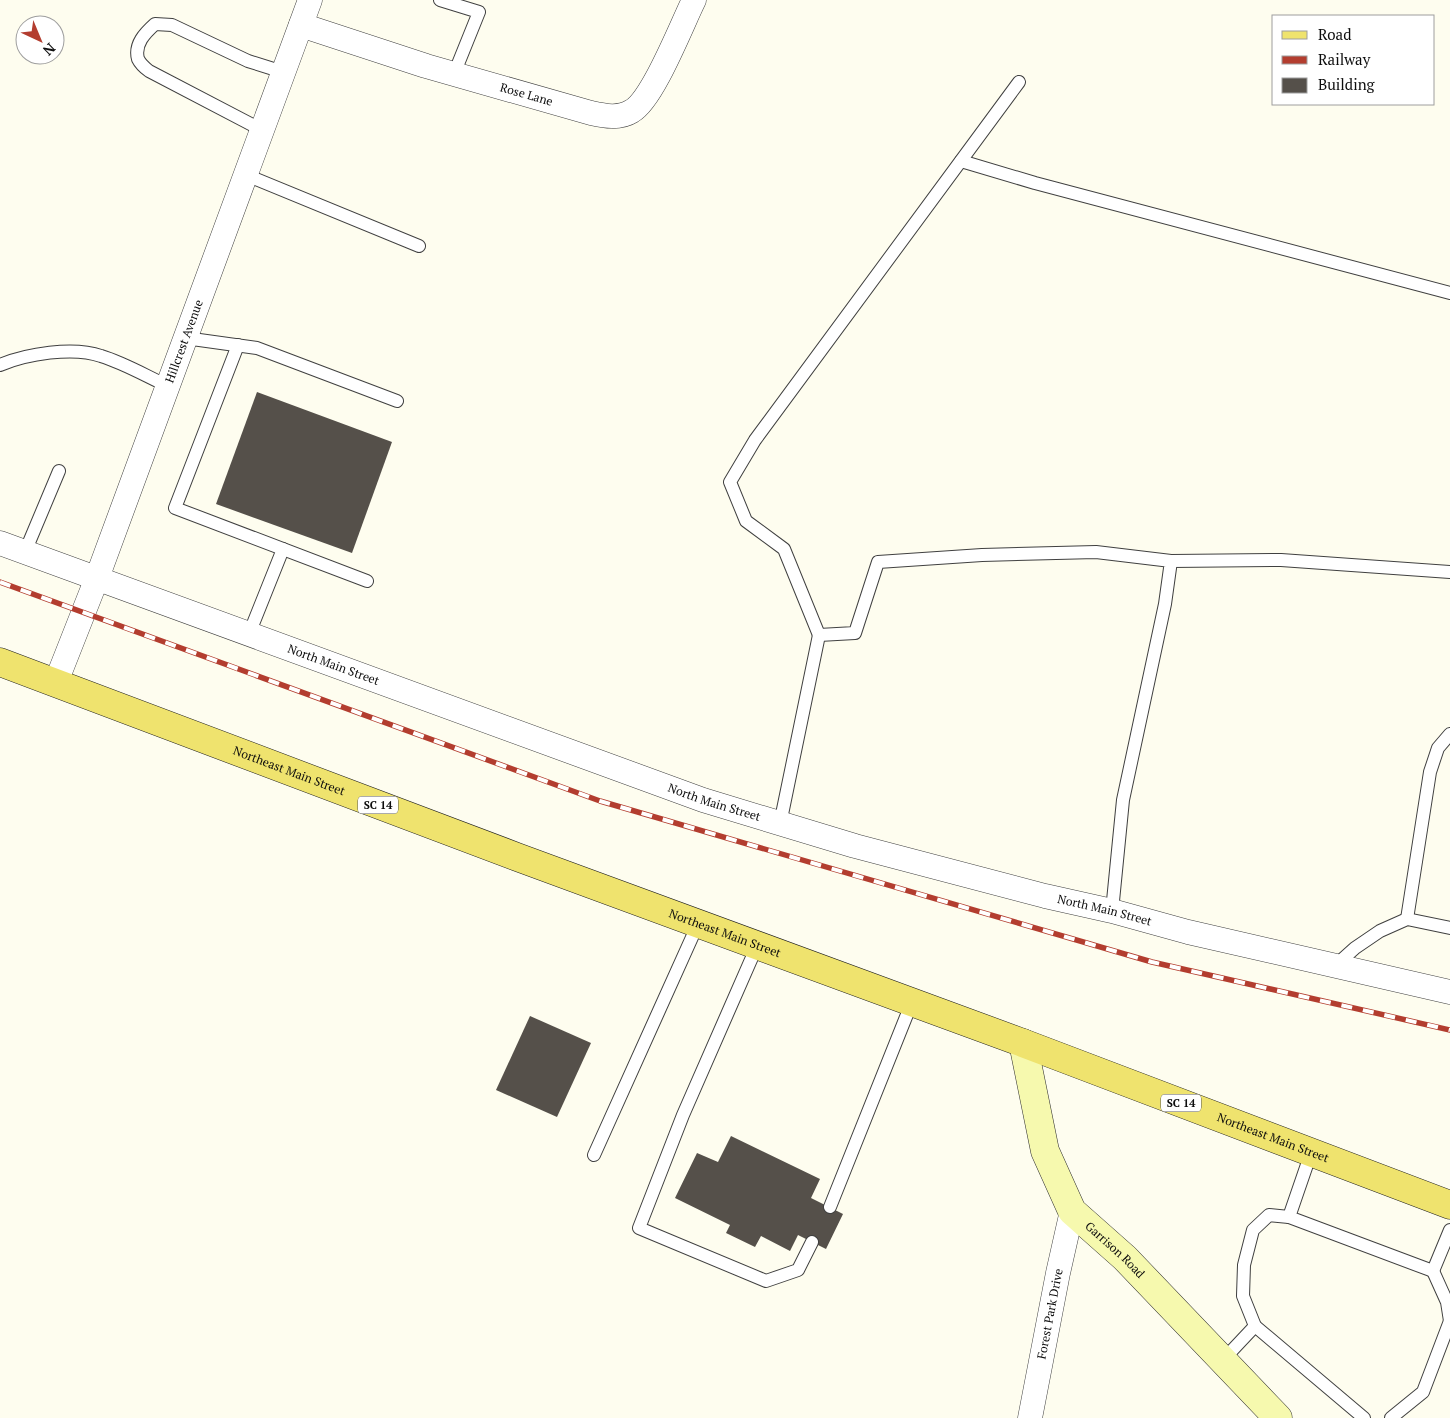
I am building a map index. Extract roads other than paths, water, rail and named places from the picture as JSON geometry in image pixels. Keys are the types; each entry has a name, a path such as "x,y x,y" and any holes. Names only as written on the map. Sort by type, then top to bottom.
{"main road":[{"name":"Northeast Main Street","path":"0,662 516,857 1023,1043 1450,1205"}],"street":[{"name":"Hillcrest Avenue","path":"56,682 97,578 310,0"},
{"name":"Rose Lane","path":"301,25 454,74 591,113 620,116 631,112 641,105 650,91 694,0"},
{"name":"North Main Street","path":"0,543 703,800 780,824 855,846 1188,932 1450,992"},
{"name":"Garrison Road","path":"1023,1043 1045,1151 1072,1211 1125,1258 1278,1418"},
{"name":"Forest Park Drive","path":"1030,1418 1072,1211"}],"lane":[{"path":"440,0 478,12 454,74"},
{"path":"262,130 149,71 138,60 138,50 143,35 155,24 172,25 248,61 284,72"},
{"path":"780,824 819,635 784,549 746,520 730,482 755,440 1019,82"},
{"path":"961,161 1035,184 1450,294"},
{"path":"246,175 419,246"},
{"path":"185,338 257,348 397,401"},
{"path":"238,346 175,508 367,581"},
{"path":"0,366 16,358 66,351 100,355 168,386"},
{"path":"25,552 59,472"},
{"path":"249,634 283,549"},
{"path":"819,635 855,633 878,562 982,555 1096,552 1171,561 1281,560 1450,572"},
{"path":"1112,911 1123,800 1165,604 1171,561"},
{"path":"1407,919 1430,772 1438,748 1450,734"},
{"path":"1335,966 1355,948 1380,931 1407,919 1450,928"},
{"path":"594,1155 698,924"},
{"path":"757,946 683,1115 639,1228 766,1282 798,1270 812,1242"},
{"path":"830,1208 912,1002"},
{"path":"1289,1217 1311,1153"},
{"path":"1364,1418 1255,1326 1243,1296 1244,1265 1253,1230 1269,1215 1289,1217 1433,1272"},
{"path":"1391,1418 1423,1392 1450,1321 1446,1302 1433,1272 1450,1230"},
{"path":"1223,1360 1255,1326"}],"railway":[{"path":"0,582 600,801 1152,962 1450,1030"}]}
